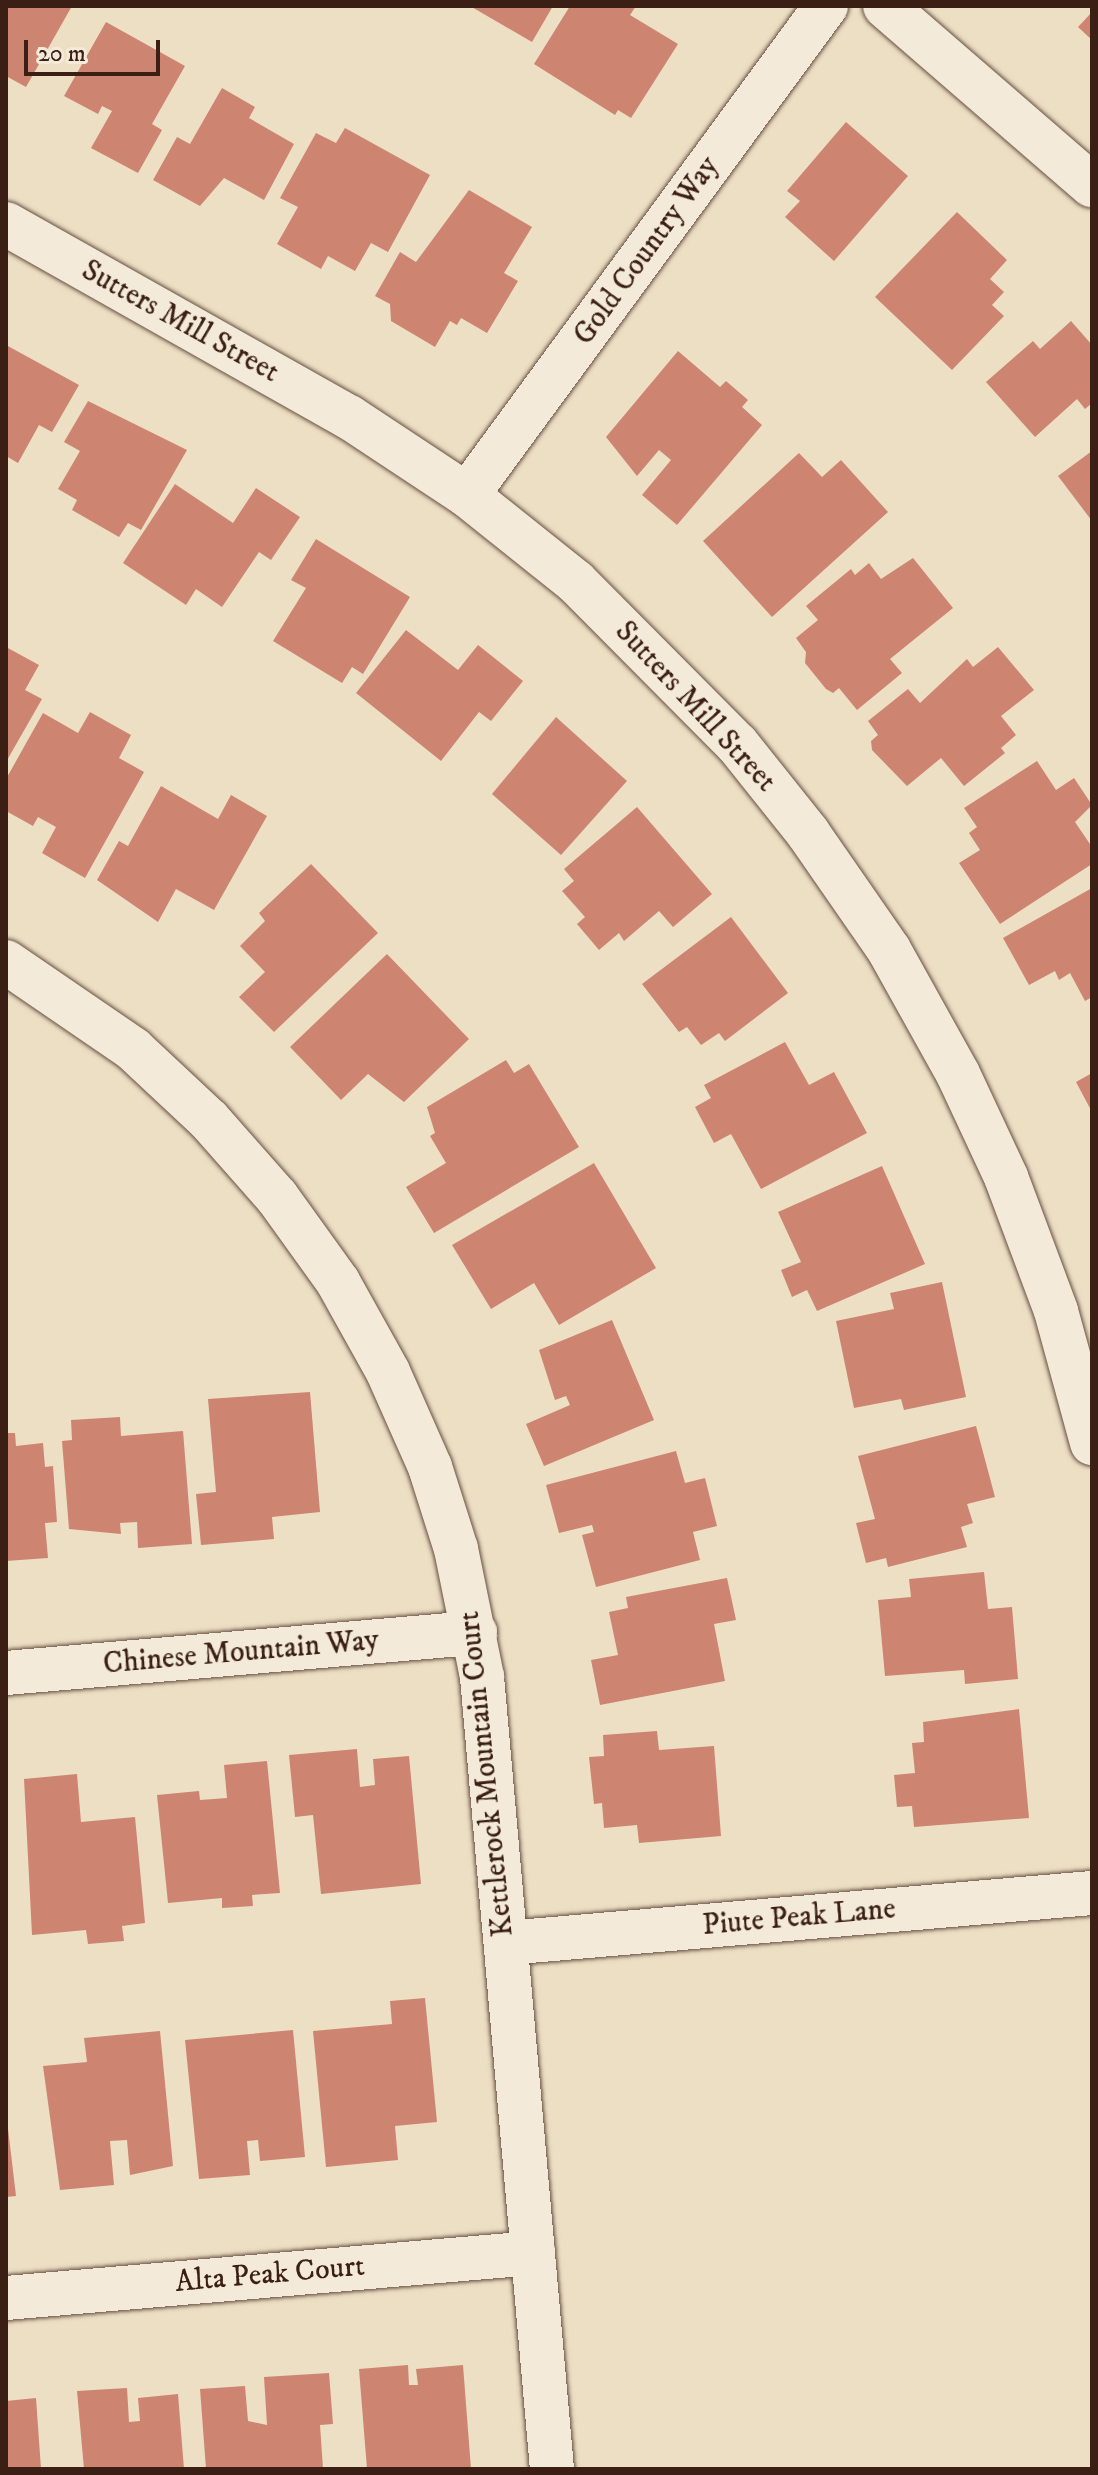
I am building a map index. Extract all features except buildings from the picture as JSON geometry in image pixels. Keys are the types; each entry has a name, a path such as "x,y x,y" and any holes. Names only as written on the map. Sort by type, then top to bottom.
{"street":[{"name":"Gold Country Way","path":"467,495 826,6"},
{"path":"885,6 1092,185"},
{"name":"Sutters Mill Street","path":"6,224 349,417 467,495 576,582 717,723 808,833 889,950 1006,1177 1056,1311 1092,1443"},
{"name":"Kettlerock Mountain Court","path":"6,962 133,1049 209,1120 277,1197 338,1282 388,1372 430,1467 475,1633 506,1943 552,2469"},
{"name":"Chinese Mountain Way","path":"6,1673 475,1633"},
{"name":"Piute Peak Lane","path":"506,1943 1092,1893"},
{"name":"Alta Peak Court","path":"6,2298 533,2253"}]}
